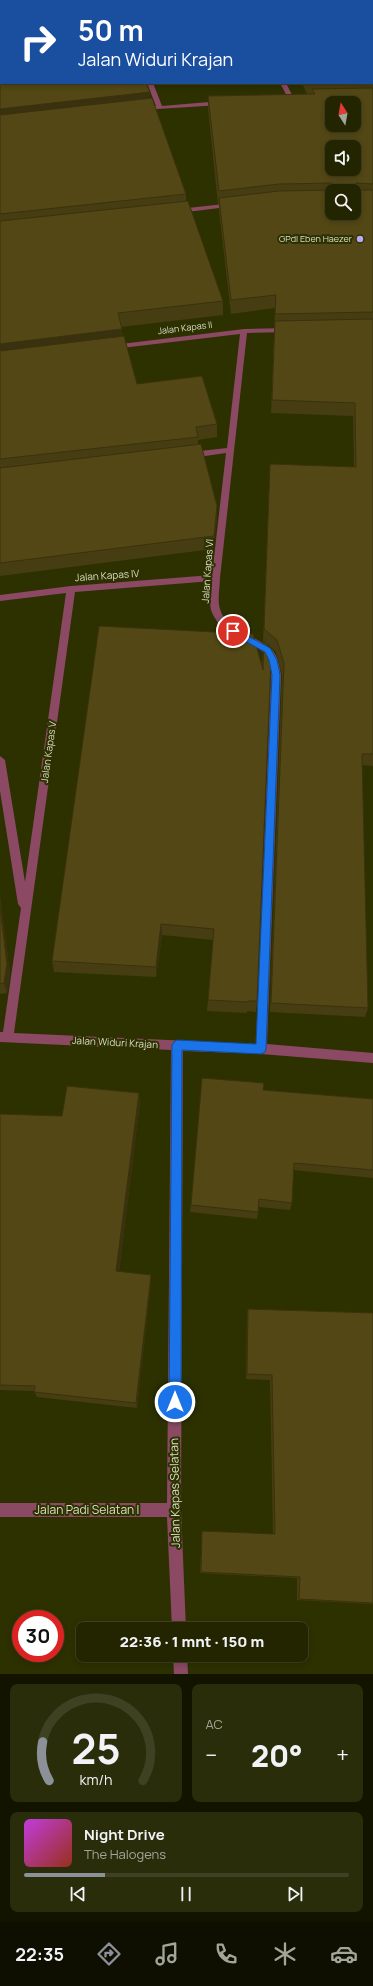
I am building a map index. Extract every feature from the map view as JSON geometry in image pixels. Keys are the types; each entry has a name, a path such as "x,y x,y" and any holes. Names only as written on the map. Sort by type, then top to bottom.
{"street":[{"path":"150,84 159,107"},
{"path":"284,84 292,99"},
{"path":"284,99 299,99"},
{"path":"135,110 159,107 229,103"},
{"path":"171,212 240,205"},
{"name":"Jalan Kapas II","path":"102,348 244,331 297,330"},
{"name":"Jalan Kapas VI","path":"244,331 216,578 215,608 222,621 233,631 267,650 273,660 276,675 261,1049"},
{"path":"185,456 231,450"},
{"name":"Jalan Kapas IV","path":"0,598 72,589 216,578"},
{"name":"Jalan Kapas V","path":"4,1037 25,915 72,589"},
{"name":"Jalan Kapas V","path":"0,760 25,915"},
{"name":"Jalan Widuri Krajan","path":"4,1037 261,1049 373,1058"},
{"name":"Jalan Kapas Selatan","path":"177,1045 174,1510 179,1622"},
{"name":"Jalan Padi Selatan I","path":"0,1510 174,1510"},
{"path":"180,1662 181,1674"}],"building":[{"path":"0,84 146,84 150,92 0,109"},
{"path":"373,88 373,184 279,184 219,191 208,96 315,94 312,89"},
{"path":"152,98 186,194 0,214 0,115"},
{"path":"325,190 325,220 361,220 361,190 373,190 373,312 275,314 276,295 231,300 219,198 279,191"},
{"path":"188,201 223,301 118,313 122,329 0,344 0,221"},
{"path":"373,319 373,754 362,754 368,1008 271,1003 284,663 277,640 264,629 270,464 356,467 355,403 272,400 275,321"},
{"path":"124,336 137,384 202,376 217,424 196,427 198,437 0,459 0,351"},
{"path":"201,444 217,506 214,536 0,563 0,468"},
{"path":"99,626 253,634 263,670 264,641 269,647 271,662 257,1001 208,1000 214,929 161,924 156,967 52,961"},
{"path":"0,907 7,964 4,983 0,984"},
{"path":"202,1078 264,1083 263,1090 373,1099 373,1170 294,1163 292,1203 259,1199 258,1212 191,1205"},
{"path":"67,1086 139,1093 116,1271 151,1275 136,1403 34,1392 35,1386 0,1385 0,1114 62,1116"},
{"path":"248,1309 373,1313 373,1603 299,1599 300,1577 201,1572 202,1531 275,1534 272,1375 247,1374"}],"place":[{"name":"GPdI Eben Haezer","path":"360,239"}],"route":[{"path":"175,1402 177,1045 261,1049 276,675 273,660 267,650 233,631"}]}
